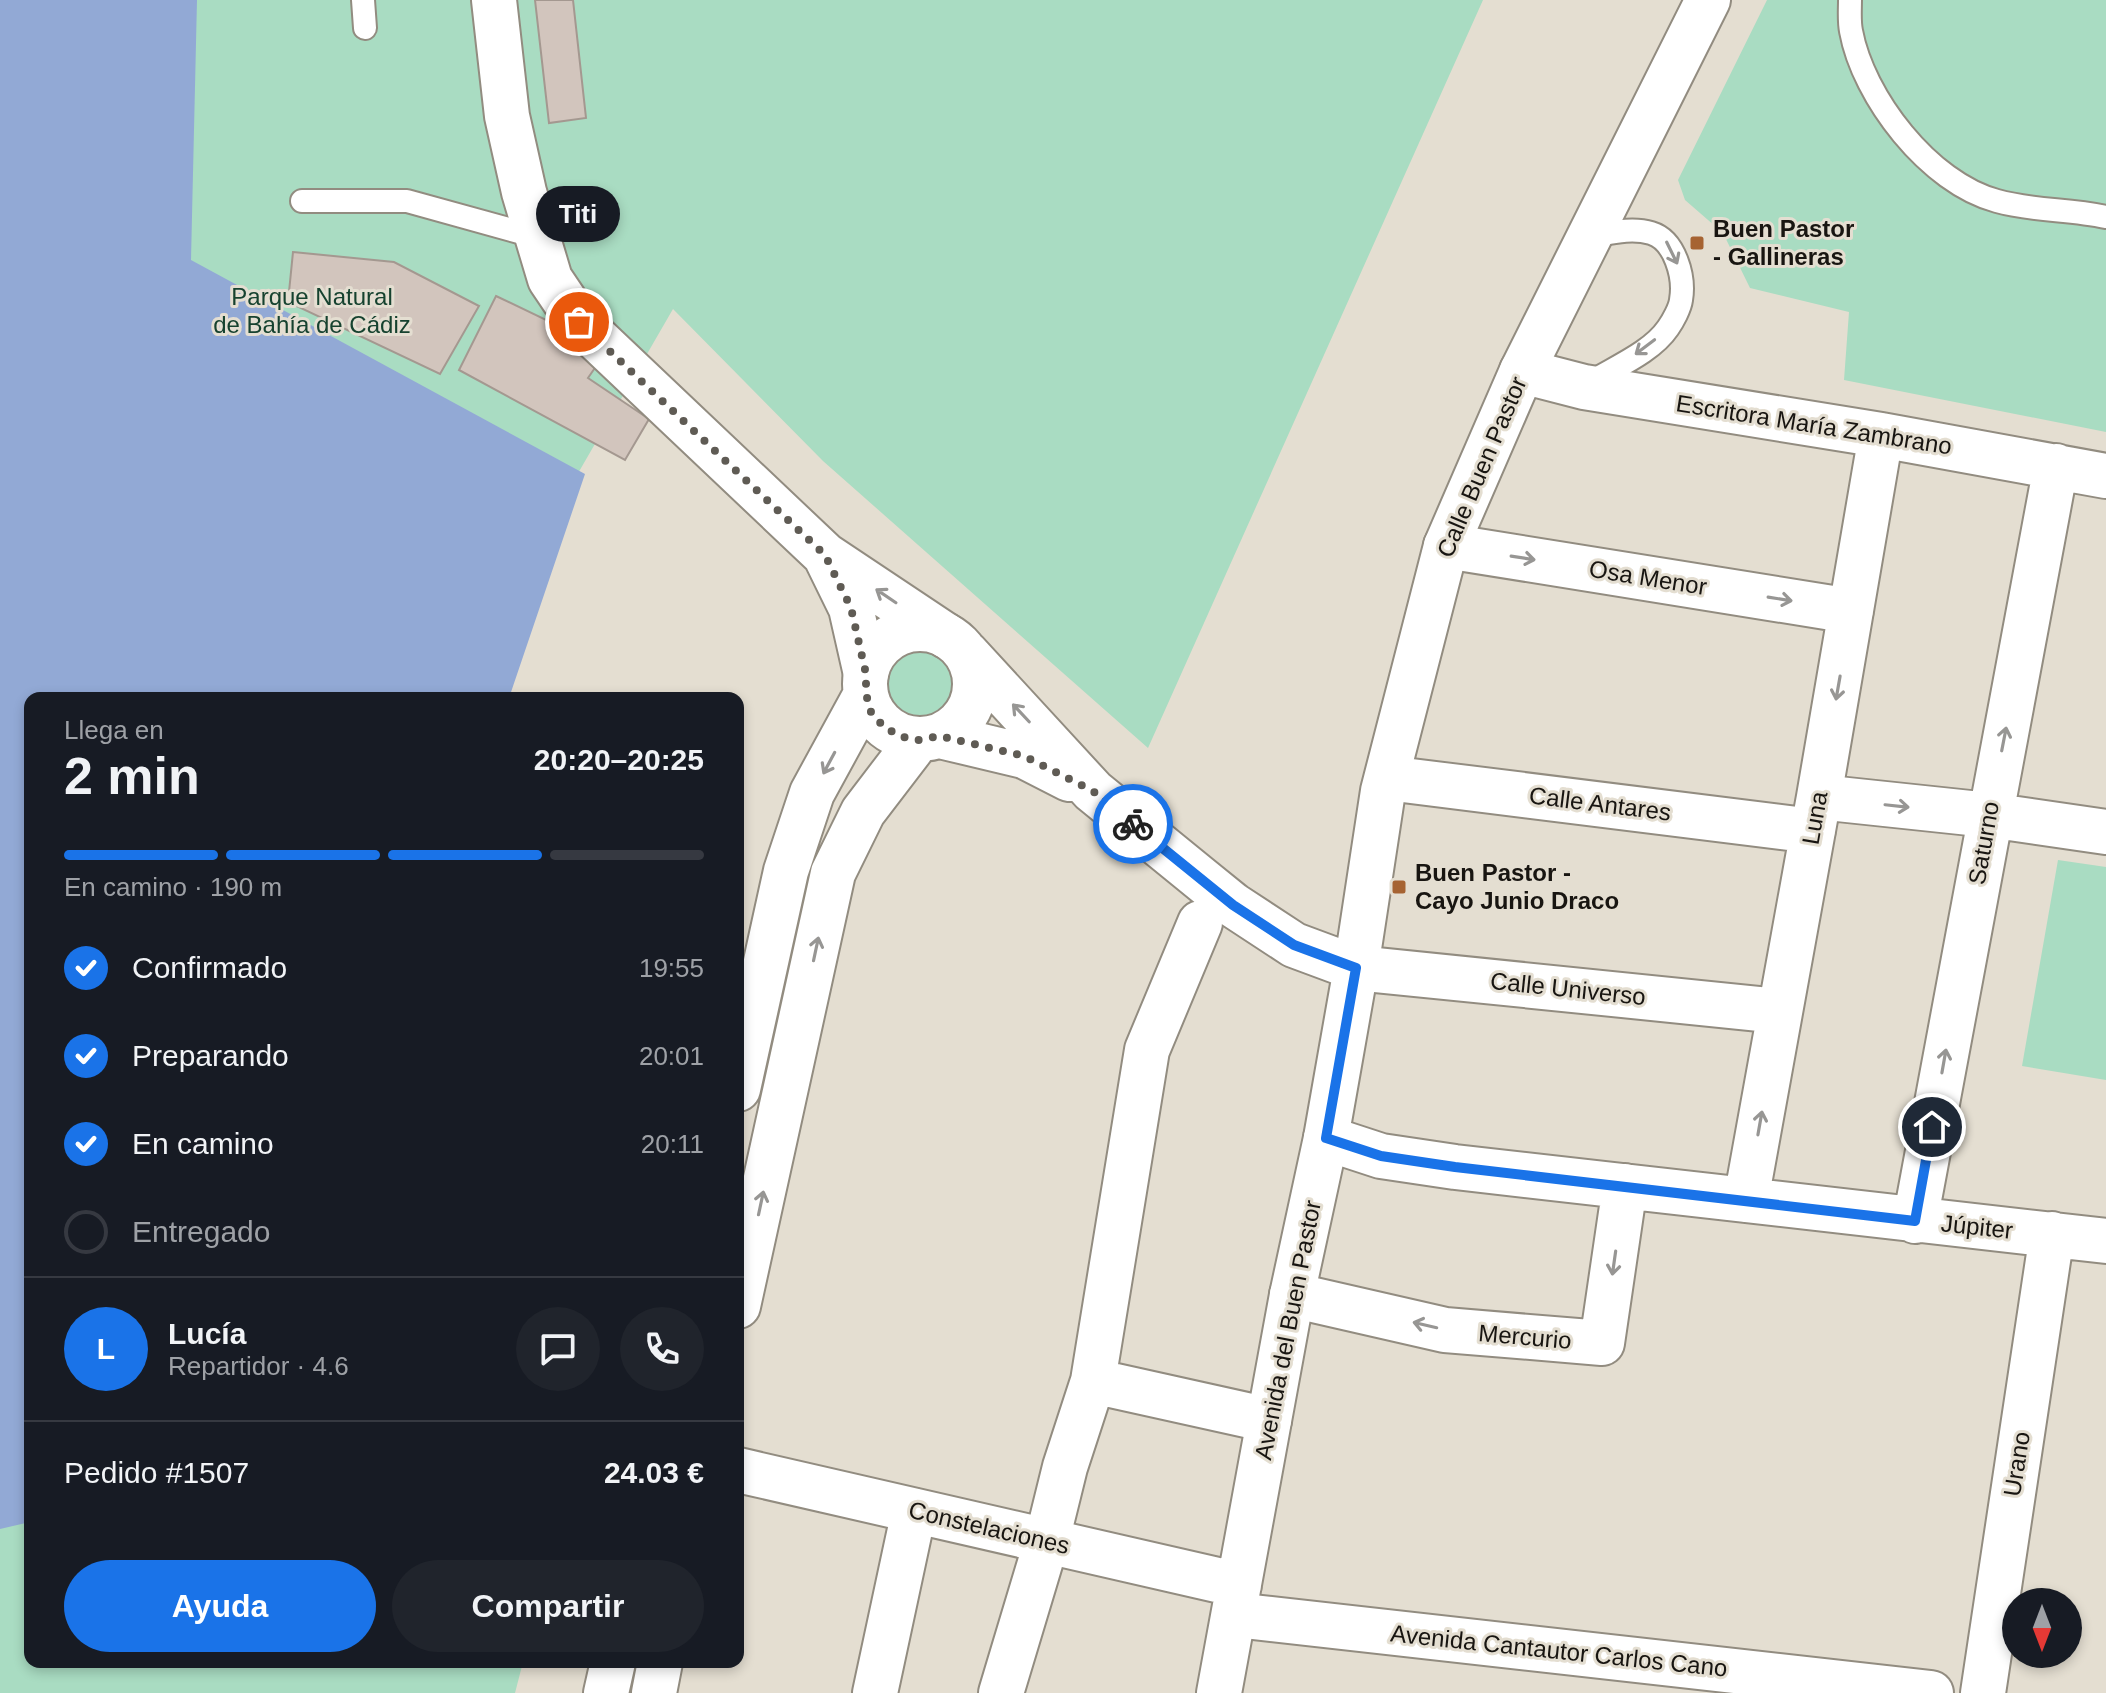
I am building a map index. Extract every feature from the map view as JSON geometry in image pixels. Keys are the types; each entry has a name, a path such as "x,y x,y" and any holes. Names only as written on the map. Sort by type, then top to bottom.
{"street":[{"path":"494,0 507,116 537,237 550,279 579,322 825,555 957,645 1093,791"},
{"name":"Calle Buen Pastor","path":"1356,968 1387,778 1446,546 1522,371 1708,0"},
{"name":"Escritora María Zambrano","path":"1522,371 1584,387 1881,435 2106,476"},
{"name":"Luna","path":"1746,1200 1881,435"},
{"name":"Saturno","path":"1915,1221 2056,466"},
{"name":"Osa Menor","path":"1446,546 1851,611"},
{"path":"825,555 851,608 871,712 883,726 899,736 929,738 1024,756 1093,791"},
{"path":"744,1062 786,871 812,793 866,684 871,657 882,644 897,634 914,629 932,631 957,645 973,669 976,684 973,701 966,716 955,728 929,738 863,812 833,873 744,1279"},
{"name":"Calle Antares","path":"1387,778 1816,814 1989,815 2106,832"},
{"name":"Calle Universo","path":"1093,791 1233,905 1294,945 1356,968 1780,1011"},
{"path":"1001,1693 1047,1540 1065,1467 1093,1381 1147,1050 1200,923"},
{"name":"Avenida del Buen Pastor","path":"1219,1693 1356,968"},
{"name":"Júpiter","path":"1326,1138 1381,1156 2106,1241"},
{"name":"Mercurio","path":"1292,1295 1445,1330 1602,1343 1625,1186"},
{"name":"Urano","path":"1983,1693 2052,1234"},
{"path":"1093,1381 1269,1420"},
{"name":"Constelaciones","path":"744,1471 1047,1540 1237,1600"},
{"path":"875,1693 914,1511"},
{"name":"Avenida Cantautor Carlos Cano","path":"1237,1600 1931,1693"},
{"path":"606,1693 612,1668"},
{"path":"654,1693 659,1668"}],"lane":[{"path":"363,0 365,28"},
{"path":"1850,0 1850,30 1866,79 1894,124 1933,163 1961,185 1994,201 2106,217"},
{"path":"302,201 407,201 537,237"},
{"path":"1584,387 1643,351 1667,330 1681,302 1681,279 1675,257 1664,238 1649,232 1633,231 1590,236"}],"green space":[{"name":"Parque Natural de Bahía de Cádiz","path":"0,0 1483,0 1148,748 823,461 673,309 466,667 114,692 24,692 24,1668 521,1668 515,1693 0,1693"},
{"path":"1767,0 2106,0 2106,432 1844,380 1849,312 1750,288 1723,233 1685,200 1678,180"},
{"path":"913,647 929,647 943,653 954,664 960,686 954,708 943,719 929,725 913,725 899,719 888,708 882,694 882,678 888,664 899,653"},
{"path":"2058,860 2106,867 2106,1080 2022,1066"}],"water":[{"path":"0,0 197,0 191,260 585,474 511,692 24,692 24,1523 0,1529"}],"building":[{"path":"535,0 573,0 586,118 549,123"},
{"path":"293,252 394,262 479,306 440,374 288,302"},
{"path":"496,296 563,328 599,362 588,378 649,419 625,460 459,370"}],"way so far":[{"path":"579,322 825,555 851,608 866,674 866,694 871,712 883,726 899,736 918,740 940,736 1024,756 1093,791 1133,824"}],"place":[{"name":"Buen Pastor - Gallineras","path":"1697,243"},
{"name":"Titi","path":"579,322"},
{"name":"Buen Pastor - Cayo Junio Draco","path":"1399,887"}],"route":[{"path":"1133,824 1233,905 1294,945 1356,968 1326,1138 1381,1156 1455,1167 1915,1221 1932,1127"}]}
